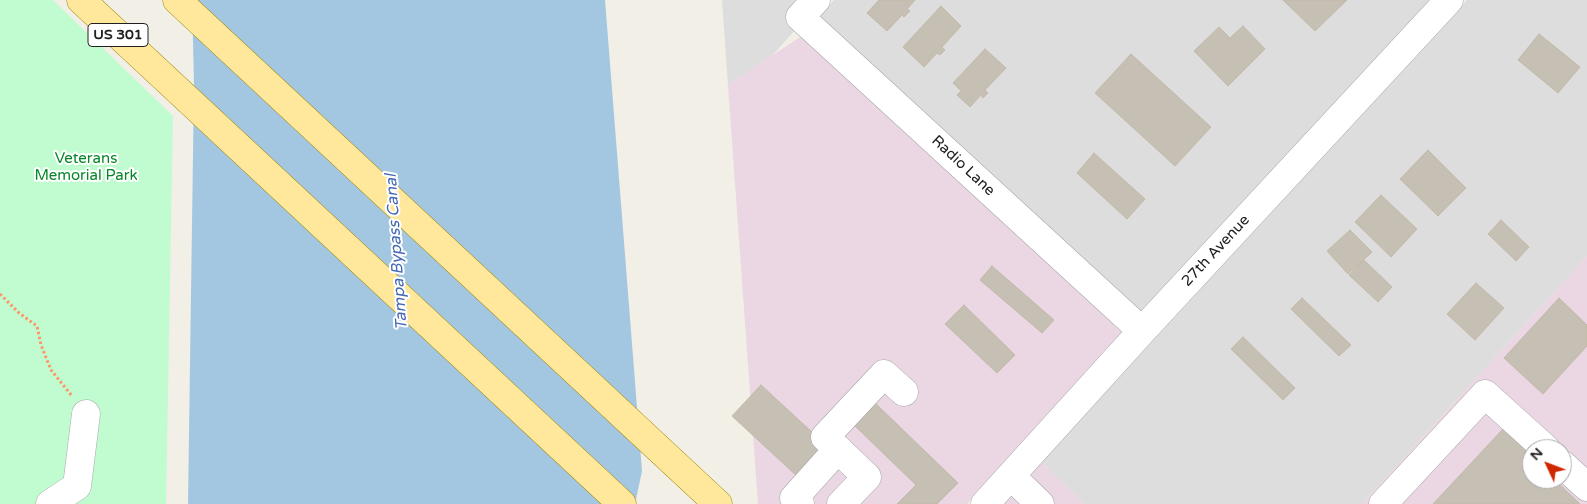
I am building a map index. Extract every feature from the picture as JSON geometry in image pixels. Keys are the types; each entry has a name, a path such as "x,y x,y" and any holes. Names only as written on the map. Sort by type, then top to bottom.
{"main road":[{"name":"US 301","path":"80,0 622,504"},
{"path":"177,0 718,504"}],"street":[{"name":"Radio Lane","path":"816,0 800,17 1142,331"},
{"name":"27th Avenue","path":"985,504 1142,331 1449,0"},
{"path":"841,504 867,476 825,437 884,374 904,392"},
{"path":"1383,504 1485,394 1535,439"},
{"path":"50,504 76,486 86,414"},
{"path":"800,504 794,498 838,449"},
{"path":"1572,473 1587,487"},
{"path":"1010,476 1040,504"}],"path":[{"path":"0,294 19,313 36,326 41,345 52,370 86,414"}],"shaded area":[{"path":"722,0 798,0 796,29 771,57 728,85"},
{"path":"834,0 1431,0 1140,313 818,17"},
{"path":"1467,0 1587,0 1587,256 1362,504 1085,504 1041,462"},
{"path":"803,35 1030,244 1122,333 967,504 758,504 728,85"},
{"path":"1587,256 1587,504 1362,504"},
{"path":"1041,462 1085,504 1003,504"}],"green space":[{"name":"Veterans Memorial Park","path":"0,0 53,0 173,116 166,504 0,504"}],"water":[{"name":"Tampa Bypass Canal","path":"192,0 605,0 642,471 635,504 188,504 194,84"}],"building":[{"path":"879,0 915,0 907,9 910,11 904,17 902,15 887,31 867,13"},
{"path":"1283,0 1347,0 1315,31"},
{"path":"941,6 961,26 942,47 945,50 940,55 937,53 924,67 903,47"},
{"path":"1243,26 1265,49 1228,86 1194,51 1219,27 1230,38"},
{"path":"1539,34 1580,67 1558,93 1518,60"},
{"path":"985,49 1006,68 985,90 988,93 983,98 981,95 970,107 957,95 961,91 953,83"},
{"path":"1131,54 1211,127 1175,166 1095,93"},
{"path":"1428,150 1466,188 1438,216 1400,179"},
{"path":"1094,153 1145,199 1127,219 1077,173"},
{"path":"1381,195 1417,229 1391,257 1355,222"},
{"path":"1501,220 1529,247 1516,261 1488,234"},
{"path":"1350,230 1372,252 1348,274 1327,251"},
{"path":"1364,260 1392,287 1378,302 1349,275"},
{"path":"992,266 1054,320 1042,333 980,280"},
{"path":"1476,283 1504,308 1475,340 1447,314"},
{"path":"1302,298 1351,345 1339,356 1291,309"},
{"path":"1559,298 1587,325 1587,346 1543,394 1504,358"},
{"path":"964,305 1015,355 997,373 945,324"},
{"path":"1243,337 1295,388 1283,400 1231,349"},
{"path":"761,385 827,446 798,477 732,416"},
{"path":"873,401 958,483 937,504 897,504 916,485 852,423"},
{"path":"1503,429 1522,447 1522,489 1564,489 1580,504 1433,504"}]}
